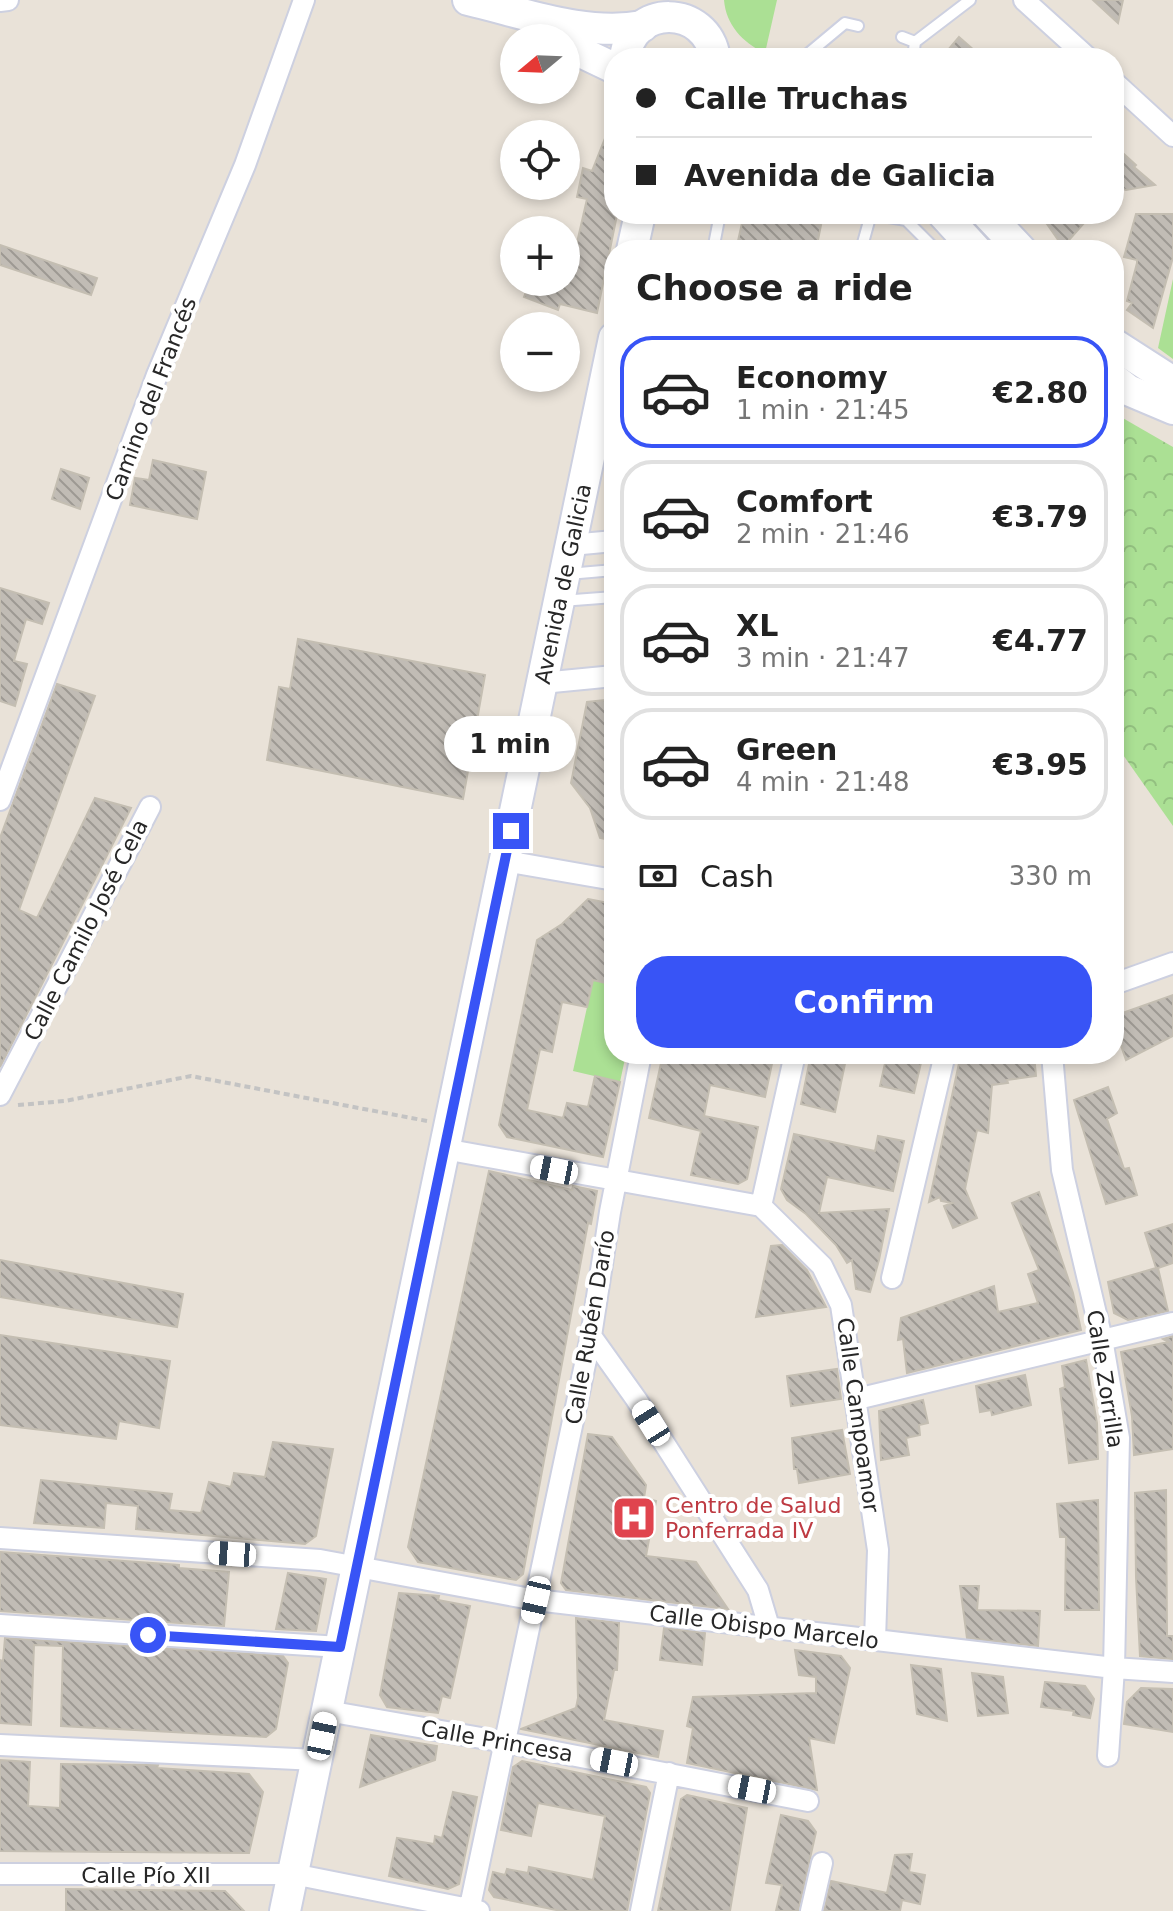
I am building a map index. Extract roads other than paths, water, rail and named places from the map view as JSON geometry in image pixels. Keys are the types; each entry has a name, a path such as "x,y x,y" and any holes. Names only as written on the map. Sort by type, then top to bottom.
{"main road":[{"path":"469,0 585,27 611,30 652,15 677,17 713,38"},
{"path":"469,0 521,24"},
{"path":"628,48 652,15"},
{"path":"580,52 604,63"},
{"path":"952,224 967,240"},
{"path":"996,224 1012,240"},
{"path":"1124,350 1173,382"},
{"name":"Avenida de Galicia","path":"285,1911 604,386"},
{"path":"1124,387 1173,409"}],"street":[{"path":"0,1 8,0"},
{"name":"Camino del Francés","path":"0,800 8,757 157,375 245,165 304,0"},
{"path":"1024,0 1077,48"},
{"path":"1124,91 1173,136"},
{"path":"571,545 604,542"},
{"path":"542,683 604,677"},
{"name":"Calle Camilo José Cela","path":"6,1100 150,807"},
{"path":"505,861 604,878"},
{"path":"1124,980 1173,963"},
{"name":"Calle Rubén Darío","path":"472,1910 504,1742 591,1336 639,1064"},
{"path":"447,1137 616,1181 761,1206 793,1064"},
{"path":"892,1278 943,1064"},
{"name":"Calle Zorrilla","path":"1053,1064 1062,1170 1102,1339 1119,1438 1114,1668 1108,1756"},
{"name":"Calle Campoamor","path":"761,1206 822,1266 841,1305 878,1550 875,1640"},
{"path":"857,1399 1173,1323"},
{"path":"591,1336 631,1391 758,1590 769,1627"},
{"name":"Calle Obispo Marcelo","path":"0,1538 320,1560 536,1600 1114,1668 1173,1672"},
{"path":"0,1625 340,1647"},
{"name":"Calle Princesa","path":"327,1711 808,1801"},
{"path":"0,1745 317,1760"},
{"path":"641,1911 669,1773"},
{"path":"811,1911 822,1863"},
{"name":"Calle Pío XII","path":"0,1874 293,1874 472,1910"}],"lane":[{"path":"914,48 915,42 970,0"},
{"path":"815,48 845,23 858,26"},
{"path":"902,37 915,42"},
{"path":"912,224 927,240"},
{"path":"562,588 604,573"},
{"path":"562,588 604,595"}],"place":[{"name":"Centro de Salud Ponferrada IV","path":"634,1518"}]}
